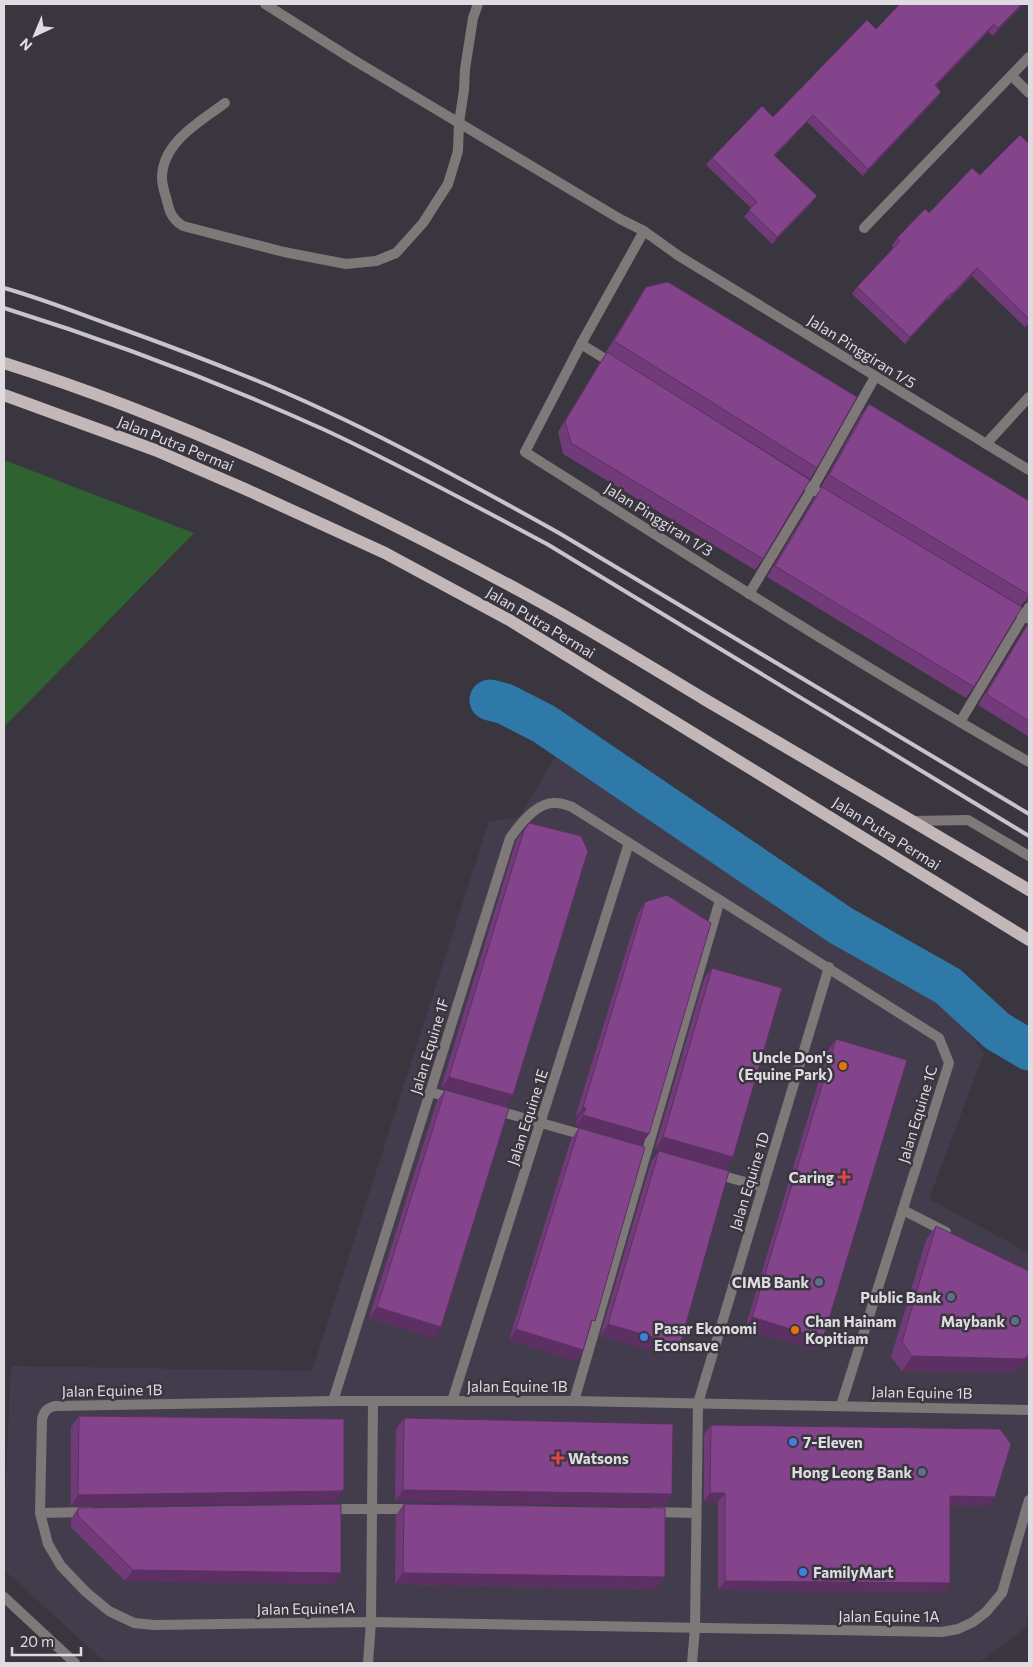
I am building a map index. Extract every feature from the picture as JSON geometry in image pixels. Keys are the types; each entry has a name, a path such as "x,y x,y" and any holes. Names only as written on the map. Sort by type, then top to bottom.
{"main road":[{"name":"Jalan Putra Permai","path":"4,363 120,404 204,437 284,472 395,526 525,594 1029,890"},
{"name":"Jalan Putra Permai","path":"4,395 155,450 385,553 511,620 1029,940"}],"street":[{"path":"265,4 352,59 644,232"},
{"path":"225,103 183,135 167,154 162,183 171,215 176,222 183,226 284,252 346,264 376,261 396,253 423,223 448,184 458,151 465,69 473,18 478,4"},
{"path":"864,228 1029,57"},
{"path":"1012,76 1029,93"},
{"name":"Jalan Pinggiran 1/5","path":"644,232 679,256 1029,470"},
{"name":"Jalan Pinggiran 1/3","path":"644,232 581,344 525,452 749,594 1029,762"},
{"path":"581,344 622,370"},
{"path":"749,594 875,377"},
{"path":"986,444 1029,396"},
{"path":"787,473 838,504"},
{"path":"960,722 1028,614 999,600"},
{"name":"Jalan Equine 1F","path":"333,1402 510,838 523,820 539,808 555,802 572,806 630,843"},
{"path":"912,821 968,820 1029,856"},
{"name":"Jalan Equine 1C","path":"630,843 939,1038 949,1063 841,1405"},
{"name":"Jalan Equine 1E","path":"452,1401 630,843"},
{"path":"574,1401 720,900"},
{"name":"Jalan Equine 1D","path":"692,1663 695,1628 698,1403 829,967"},
{"path":"430,1092 467,1102"},
{"path":"486,1108 598,1140"},
{"path":"709,1172 763,1187"},
{"path":"903,1210 953,1235"},
{"path":"368,1663 371,1622 372,1401"},
{"name":"Jalan Equine 1B","path":"40,1449 44,1412 56,1406 372,1401 574,1401 1029,1410"},
{"name":"Jalan Equine1A","path":"40,1449 40,1513 48,1544 61,1566 86,1592 109,1611 134,1623 154,1625 371,1622 695,1628"},
{"name":"Jalan Equine 1A","path":"695,1628 942,1632 958,1629 986,1612 1002,1593 1029,1500"},
{"path":"313,1509 421,1509"},
{"path":"40,1513 98,1512"},
{"path":"647,1512 696,1513"},
{"path":"4,1597 75,1663"}],"shaded area":[{"path":"556,756 945,1002 984,1053 929,1199 1029,1253 1029,1614 1025,1628 981,1661 104,1661 4,1570 4,1523 11,1366 312,1371 489,821 519,817"}],"green space":[{"path":"4,460 194,533 4,727"}],"building":[{"path":"900,4 1022,4 998,28 994,24 935,85 941,92 868,169 813,115 774,155 817,196 777,237 749,210 757,202 712,158 762,106 773,117 867,20 876,29"},
{"path":"1020,135 1029,144 1029,319 977,268 910,337 857,287 900,241 897,238 925,209 929,213 972,168 980,175"},
{"path":"668,282 857,397 817,468 614,341 646,287"},
{"path":"607,352 810,480 763,559 571,443 565,421"},
{"path":"869,404 1029,501 1029,595 829,475"},
{"path":"822,487 1022,607 974,687 775,566"},
{"path":"1029,622 1029,721 986,694"},
{"path":"529,823 581,836 588,851 513,1095 449,1077 524,830"},
{"path":"667,895 711,923 649,1134 583,1115 586,1108 583,1107 645,902"},
{"path":"712,968 782,988 733,1157 663,1137"},
{"path":"836,1039 907,1060 823,1339 752,1317"},
{"path":"445,1090 509,1108 441,1327 377,1307"},
{"path":"579,1128 645,1147 595,1321 592,1320 583,1350 516,1329"},
{"path":"659,1151 729,1171 680,1345 608,1324"},
{"path":"936,1226 1029,1271 1029,1354 1024,1359 912,1356 902,1342"},
{"path":"79,1416 344,1419 344,1489 341,1491 78,1495"},
{"path":"404,1418 673,1424 672,1494 403,1490"},
{"path":"711,1425 1000,1429 1011,1444 995,1497 950,1496 950,1583 725,1581 725,1493 710,1493"},
{"path":"341,1504 341,1573 133,1570 78,1516 78,1508"},
{"path":"404,1504 665,1508 665,1577 403,1573"}],"waterway":[{"path":"490,700 505,704 544,724 840,925 948,986 997,1031 1029,1050"}],"railway":[{"path":"4,288 58,305 238,373 320,408 401,448 559,533 1029,814"},
{"path":"4,308 126,349 206,380 325,430 409,471 547,544 1029,836"}],"place":[{"name":"Uncle Don's (Equine Park)","path":"843,1066"},
{"name":"Caring","path":"844,1177"},
{"name":"CIMB Bank","path":"819,1282"},
{"name":"Public Bank","path":"951,1297"},
{"name":"Maybank","path":"1015,1321"},
{"name":"Chan Hainam Kopitiam","path":"795,1330"},
{"name":"Pasar Ekonomi Econsave","path":"644,1337"},
{"name":"7-Eleven","path":"793,1442"},
{"name":"Watsons","path":"558,1458"},
{"name":"Hong Leong Bank","path":"922,1472"},
{"name":"FamilyMart","path":"803,1572"}]}
